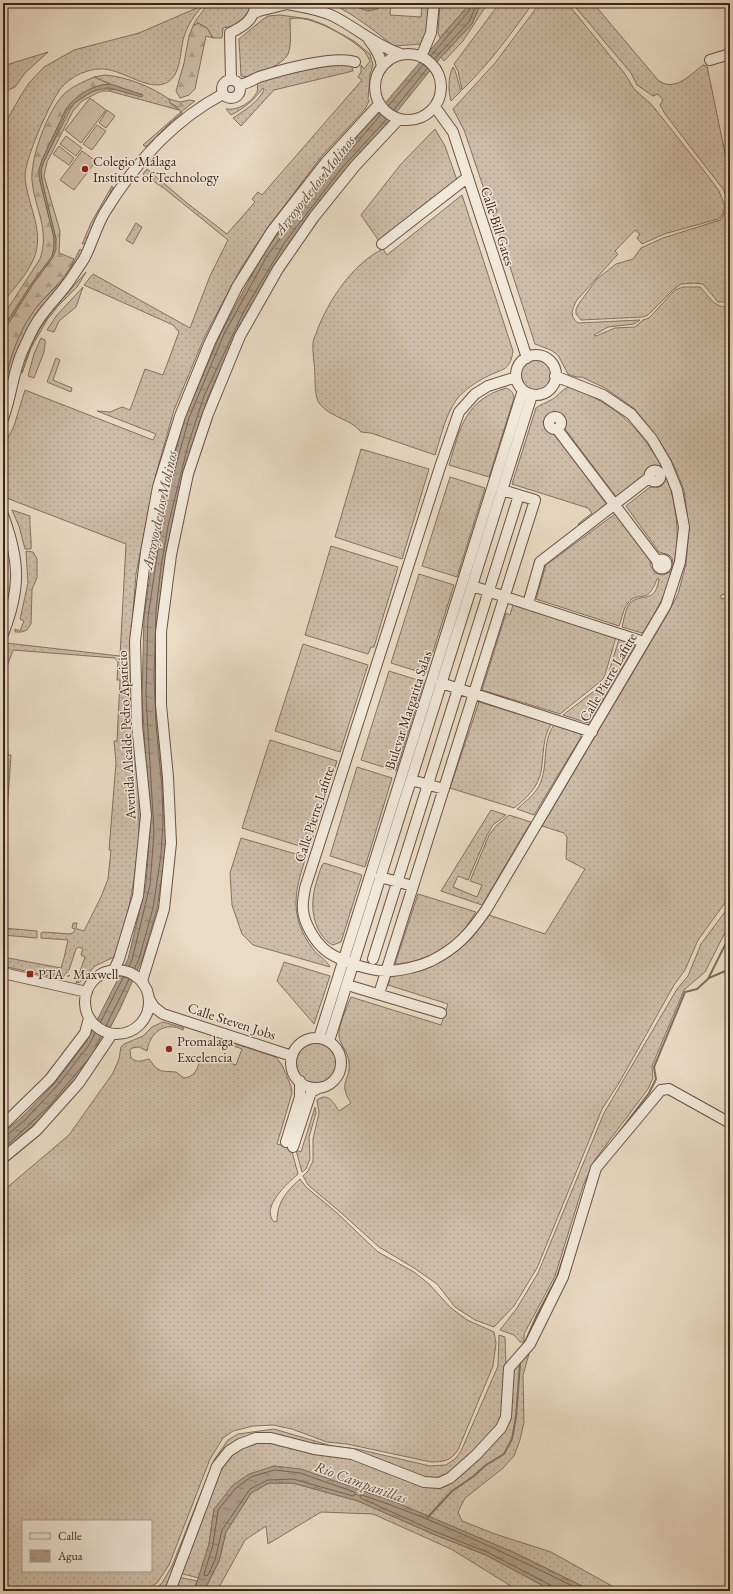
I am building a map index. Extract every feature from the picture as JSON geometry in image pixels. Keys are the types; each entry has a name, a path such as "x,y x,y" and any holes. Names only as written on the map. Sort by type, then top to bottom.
{"street":[{"path":"223,94 230,99 236,97 240,92 235,83 230,33 244,26 253,18 256,3"},
{"path":"421,57 431,33 434,3"},
{"path":"254,14 259,10 284,4 315,10 332,16 392,51 401,54 414,54 421,57 433,66 438,74 440,95 435,107 422,118 402,121 393,118 378,104 375,95 375,81 382,67 390,59 401,54"},
{"path":"367,37 376,49 382,67"},
{"path":"710,60 730,54"},
{"path":"223,94 223,86 228,81 244,84 300,66 335,60 349,60 355,62"},
{"path":"3,419 9,402 16,369 37,321 67,286 84,258 108,208 138,163 177,124 202,106 223,94"},
{"name":"Avenida Alcalde Pedro Aparicio","path":"114,970 119,959 138,896 146,815 137,725 135,641 146,552 158,487 180,416 210,342 237,287 272,231 326,162 378,104"},
{"name":"Calle Bill Gates","path":"435,107 453,132 527,358"},
{"path":"142,981 164,909 171,843 168,777 161,705 161,632 171,555 188,474 208,414 240,336 278,269 314,217 355,166 399,119"},
{"path":"382,244 468,177"},
{"path":"532,356 546,358 554,367 555,376 556,380 553,387 544,394 528,393 519,386 516,372 519,364 532,356"},
{"name":"Calle Pierre Lafitte","path":"516,377 488,386 475,394 459,412 305,888 303,910 308,927 316,941 330,954 370,969 386,971 404,969 429,961 459,943 471,930 490,903 666,605 680,562 684,527 677,490 666,463 652,439 631,414 602,395 555,376"},
{"name":"Bulevar Margarita Salas","path":"348,962 380,877 411,780 502,490 528,393"},
{"name":"Bulevar Margarita Salas","path":"324,1039 528,393"},
{"path":"558,428 659,561"},
{"path":"529,605 540,562 651,479"},
{"path":"379,994 535,500 502,490"},
{"path":"372,959 519,496"},
{"path":"3,515 11,536 16,562 16,585 11,613 3,634"},
{"path":"472,586 644,642"},
{"path":"441,683 592,732"},
{"path":"411,780 444,790"},
{"path":"380,877 413,886"},
{"path":"144,1021 149,1009 147,988 133,973 124,970 114,970 100,974 90,984 87,992 86,1009 89,1018 103,1031 112,1034 131,1031 144,1021 150,1016 162,1014"},
{"path":"3,973 87,992"},
{"path":"354,987 441,1013"},
{"path":"149,999 154,1007 162,1014"},
{"name":"Calle Steven Jobs","path":"162,1014 292,1056"},
{"path":"3,1125 50,1078 85,1033 89,1018"},
{"path":"3,1158 37,1130 79,1083 112,1034"},
{"path":"300,1081 300,1097 290,1144 311,1092 327,1086 337,1078 341,1069 340,1053 336,1047 324,1039 311,1038 303,1041 295,1049 292,1056 292,1069 294,1076 300,1081 305,1086 319,1088"},
{"path":"170,1591 217,1466 228,1452 240,1444 256,1438 271,1438 314,1449 352,1454 424,1482 439,1483 450,1478 476,1455 501,1428 506,1417 509,1368 530,1344 563,1277 596,1168 661,1090 669,1090 730,1123"}],"green space":[{"path":"209,3 252,3 248,15 237,25 223,28 222,38 213,38 207,28 198,23 193,26"},
{"path":"330,3 391,3 390,15 421,17 422,3 433,3 425,39 421,44 394,46 355,17"},
{"path":"440,3 467,3 466,8 440,38 438,33"},
{"path":"481,3 490,3 484,9 463,41 444,61 441,57 472,24"},
{"path":"503,3 533,3 491,59 462,90 458,71 454,64 496,8"},
{"path":"540,3 567,3 625,74 634,89 652,105 708,176 719,191 725,206 723,214 718,219 664,234 642,244 637,238 640,234 635,230 615,251 618,254 577,300 572,315 578,323 640,320 634,324 608,327 594,335 596,336 615,328 635,327 643,320 649,318 675,290 683,287 700,287 716,304 725,307 730,306 730,593 721,595 721,599 730,597 730,896 698,940 685,970 674,985 619,1083 602,1109 537,1268 514,1306 494,1327 475,1320 455,1307 437,1284 379,1247 308,1185 303,1176 308,1171 313,1161 313,1139 319,1113 317,1100 324,1097 330,1099 339,1111 351,1103 345,1090 349,1062 339,1036 339,1032 341,1022 351,997 441,1025 448,1004 388,985 390,977 421,970 447,958 469,940 489,915 545,934 585,869 566,859 567,837 564,833 542,826 667,615 678,594 686,564 689,528 684,490 673,463 657,437 635,409 605,388 582,377 576,377 568,374 558,355 551,350 535,344 493,214 497,212 494,203 489,204 464,130 453,109 495,63"},
{"path":"572,3 593,3 658,80 664,83 670,85 676,84 687,78 703,65 707,66 727,163 730,166 730,205 723,189 665,114 660,105 663,100 658,94 653,96 637,85 631,73"},
{"path":"199,7 201,8 192,20 185,34 178,68 171,79 166,83 159,85 150,84 107,69 97,69 90,70 75,77 64,84 59,91 38,134 26,167 25,181 35,218 38,240 35,255 28,269 3,303 3,127 29,83 44,67 74,50 139,33"},
{"path":"280,15 309,19 325,25 354,41 370,54 373,65 370,75 369,101 365,109 321,157 266,230 241,268 205,336 174,410 156,474 136,574 131,636 130,688 139,798 139,835 134,880 128,912 118,948 114,957 95,966 80,982 76,983 85,957 81,955 83,949 79,947 76,949 69,970 61,979 3,966 3,957 61,968 68,940 41,938 41,933 70,934 74,932 75,929 72,928 73,923 77,923 77,929 84,931 101,897 108,879 111,850 109,850 116,763 114,741 117,741 120,680 117,680 118,662 115,658 13,650 3,677 3,650 6,643 120,656 126,544 4,497 3,448 14,426 25,390 153,440 156,434 97,411 110,412 122,407 130,410 145,369 163,375 179,332 173,325 84,285 93,274 190,328 210,276 228,240 165,189 143,174 147,169 227,234 255,202 252,199 258,192 262,195 362,80 358,77 361,72 361,65 364,69 370,61 365,52 341,34 319,23 298,18 290,19 290,46 288,54 285,58 281,62 260,73 246,77 241,76 239,39 268,16"},
{"path":"198,23 207,28 213,38 206,36 195,89 189,95 180,98 176,91 184,63 189,36 193,26"},
{"path":"48,52 25,73 15,87 3,92 3,66"},
{"path":"351,64 353,71 274,90 241,126 233,118 246,109 261,95 264,90 263,88 249,103 241,110 231,115 226,109 235,109 252,99 257,92 258,82 304,70"},
{"path":"453,67 456,72 461,91 451,101 449,84"},
{"path":"105,75 130,80 146,86 169,99 170,103 179,110 109,91 113,88 127,93 143,95 94,77"},
{"path":"94,77 110,84 90,89 66,109 42,160 39,170 40,181 54,238 52,256 32,283 3,328 3,316 40,259 43,248 43,229 32,181 34,160 41,134 52,110 65,93 75,86"},
{"path":"102,88 113,88 109,91 102,91 82,101 73,111 47,162 44,176 60,231 59,253 74,259 66,274 38,305 27,321 13,352 3,395 3,332 33,284 53,257 56,239 42,181 41,170 44,161 73,104 91,92"},
{"path":"90,98 106,110 81,143 65,130"},
{"path":"169,99 180,102 190,100 195,101 181,112 176,106 170,103"},
{"path":"107,110 115,116 106,128 99,123"},
{"path":"181,112 182,113 146,147 143,145"},
{"path":"97,125 106,131 92,150 83,144"},
{"path":"435,129 445,146 457,180 379,241 361,215 401,164"},
{"path":"66,136 82,148 76,156 60,144"},
{"path":"59,146 74,158 69,165 53,154"},
{"path":"82,151 96,161 74,190 60,180"},
{"path":"112,186 113,188 86,243 82,244 91,223"},
{"path":"462,195 513,351 510,363 504,369 474,384 463,392 457,399 446,419 435,455 371,433 361,432 356,427 324,408 319,403 316,394 313,342 328,308 343,284 352,273 372,255 383,249 387,255"},
{"path":"727,210 730,212 730,302 718,302 703,284 681,284 648,315 643,317 581,320 576,314 576,309 580,302 597,279 616,264 633,259 641,248 663,238 720,220"},
{"path":"136,223 142,227 133,244 126,240"},
{"path":"80,249 82,251 78,264 50,299 3,406 5,382 16,343 34,310 66,276"},
{"path":"86,272 77,287 59,305 47,320 31,348 22,373 30,348 39,330 51,312"},
{"path":"83,287 76,307 59,321 54,332 47,330 57,315"},
{"path":"41,338 45,340 44,352 34,378 28,376 34,354"},
{"path":"56,358 60,360 53,380 72,388 71,392 47,382"},
{"path":"533,359 539,359 548,363 552,375 548,387 539,391 533,391 524,387 520,378 520,372 524,363"},
{"path":"570,387 595,398 627,420 643,438 664,470 657,466 649,467 641,480 617,498 565,429 565,420 561,414 555,412 551,413 547,416 544,425 545,428 550,433 558,435 587,474 585,475 607,505 580,527 578,524 592,513 588,508 512,484 536,408 554,398 564,389"},
{"path":"506,388 512,392 514,398 489,477 449,465 466,417 481,400 492,393"},
{"path":"361,449 429,469 402,559 335,537"},
{"path":"666,475 671,490 676,519 677,534 674,564 665,593 642,633 622,627 626,611 630,603 639,598 648,597 651,595 657,587 659,579 657,579 650,593 632,599 626,605 619,626 536,599 546,565 615,514 651,557 650,565 655,573 663,575 670,572 673,565 672,558 669,555 659,552 626,506 650,487 659,487 662,485 666,479"},
{"path":"450,477 485,488 457,577 422,566"},
{"path":"12,510 30,516 31,549 25,549 19,526"},
{"path":"331,546 398,567 374,647 371,647 368,654 305,635"},
{"path":"26,551 33,552 37,559 37,578 32,589 31,624 27,630 15,632 15,629 20,631 24,621 20,619 28,583"},
{"path":"419,574 454,585 426,674 391,663"},
{"path":"513,605 616,637 605,675 602,680 560,714 482,690 506,613 510,615"},
{"path":"619,639 632,643 635,646 590,722 588,723 563,715 602,685 608,675"},
{"path":"303,644 368,665 340,752 275,731"},
{"path":"389,671 424,682 396,771 361,760"},
{"path":"479,702 551,724 546,735 541,772 537,783 527,797 514,808 450,788"},
{"path":"554,725 580,733 581,737 534,815 517,809 539,786 544,771 546,747 550,732"},
{"path":"270,740 337,761 309,849 242,828"},
{"path":"3,751 8,751 8,755 11,755 7,813 3,813"},
{"path":"357,767 392,778 365,867 330,856"},
{"path":"491,810 506,815 493,825 487,835 468,880 458,876 453,887 477,897 482,885 470,881 489,835 496,826 509,815 531,822 482,905 441,891"},
{"path":"241,838 306,857 297,893 297,915 305,937 315,951 330,967 253,945 242,934 232,905 230,873"},
{"path":"324,863 362,875 341,942 333,945 326,940 318,929 313,913 313,897 322,865"},
{"path":"418,894 476,912 462,933 448,945 432,955 413,961 395,964"},
{"path":"730,905 730,923 705,972 684,990 652,1066 653,1078 648,1089 594,1161 583,1186 555,1276 524,1334 524,1342 520,1342 514,1335 500,1330 517,1308 538,1273 604,1113 677,989 688,976 701,944"},
{"path":"3,928 37,931 37,938 3,935"},
{"path":"284,962 330,976 314,1024 277,981"},
{"path":"163,1022 184,1028 183,1030 170,1027 159,1030 151,1038 147,1051 139,1047 132,1048 130,1050 131,1058 133,1060 141,1061 149,1059 155,1067 161,1071 176,1072 184,1078 192,1075 196,1071 199,1063 208,1056 236,1065 242,1049 219,1041 220,1039 276,1057 282,1065 291,1086 292,1093 277,1144 291,1148 298,1174 282,1189 270,1209 274,1222 277,1221 277,1214 284,1197 300,1179 306,1187 336,1212 378,1252 414,1272 429,1284 451,1308 467,1320 494,1332 496,1343 493,1366 458,1450 450,1459 439,1462 431,1462 347,1444 327,1442 292,1429 273,1425 253,1426 233,1431 223,1438 210,1459 169,1565 157,1583 143,1591 3,1591 3,1191 69,1135 113,1073 119,1059 121,1047 124,1044 143,1036 152,1027"},
{"path":"320,1043 327,1046 333,1052 336,1063 335,1071 327,1080 320,1083 312,1083 305,1080 297,1071 296,1059 299,1052 308,1044"},
{"path":"315,1107 316,1113 309,1137 310,1159 306,1169 302,1172 296,1150 301,1152"},
{"path":"499,1335 505,1337 506,1366 502,1420 466,1462 438,1480 426,1479 280,1436 225,1451 167,1591 153,1591 162,1583 172,1566 214,1460 228,1440 238,1434 274,1429 332,1446 357,1449 430,1466 446,1465 456,1458 461,1451 498,1366"},
{"path":"529,1354 523,1375 524,1422 520,1440 514,1456 502,1469 465,1498 458,1512 462,1521 495,1534 551,1552 621,1591 592,1591 515,1553 395,1502 274,1466 214,1509 209,1544 199,1578 179,1573 218,1469 226,1458 253,1442 269,1440 347,1456 436,1486 499,1434 513,1370 520,1360"},
{"path":"269,1483 293,1483 358,1501 433,1534 486,1555 553,1591 519,1591 451,1549 373,1514 321,1512 268,1544 266,1526 245,1540 217,1591 204,1591 219,1561 226,1532 251,1493"},
{"path":"178,1577 197,1581 193,1591 172,1591"}],"water":[{"path":"345,3 380,3 377,9 368,11"},
{"path":"467,3 481,3 472,24 441,57 387,124 344,172 289,245 264,284 226,357 208,397 181,485 165,567 167,821 165,855 157,909 142,960 120,1009 97,1053 52,1109 3,1155 3,1133 22,1117 54,1084 86,1042 128,959 146,884 150,831 142,697 144,617 160,508 185,417 221,333 263,254 311,190 466,8"},
{"path":"110,84 143,95 142,97 113,89 100,90 80,99 68,110 41,170 42,181 56,239 56,249 53,257 33,284 3,332 3,328 32,283 52,256 54,248 54,238 40,181 39,170 42,160 66,109 70,104 80,95 97,86"},
{"path":"274,1466 301,1469 395,1502 515,1553 592,1591 553,1591 486,1555 433,1534 358,1501 293,1483 269,1483 251,1493 226,1532 219,1561 204,1591 193,1591 209,1544 214,1509 233,1485 249,1474"}],"waterway":[{"path":"614,1139 649,1093 656,1079 654,1067 685,992 697,989 708,979 730,935"},
{"path":"709,978 730,969"},
{"path":"525,1342 557,1277 570,1237"},
{"path":"427,1518 452,1491 474,1476 486,1465 504,1454 512,1439 516,1417 520,1364"}],"place":[{"name":"Colegio Málaga Institute of Technology","path":"85,169"},
{"name":"PTA - Maxwell","path":"30,974"},
{"name":"Promalaga Excelencia","path":"169,1049"}],"water label":[{"name":"Arroyo de los Molinos","path":"314,185"},
{"name":"Arroyo de los Molinos","path":"159,510"},
{"name":"Río Campanillas","path":"361,1482"}]}
